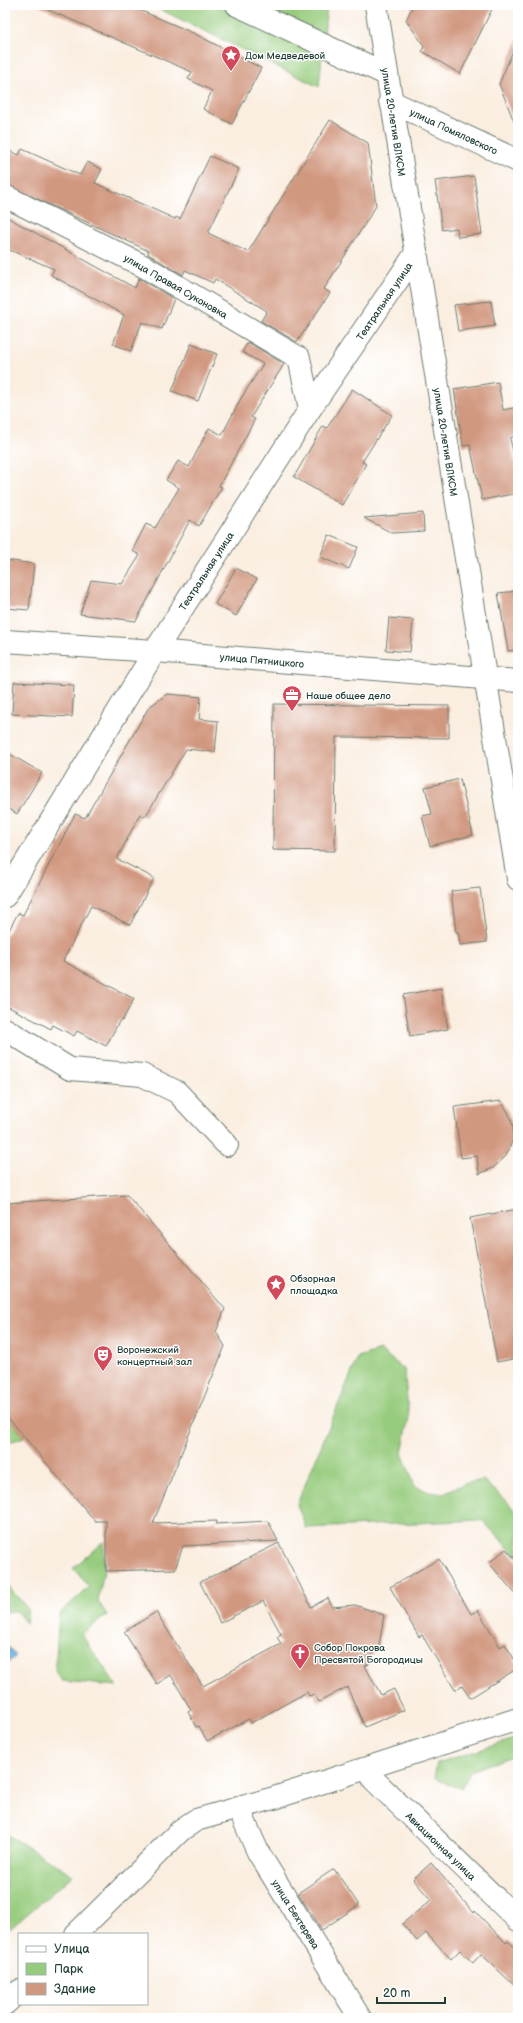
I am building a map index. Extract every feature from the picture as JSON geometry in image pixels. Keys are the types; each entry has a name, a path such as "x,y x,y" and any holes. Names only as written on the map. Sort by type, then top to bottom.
{"street":[{"path":"236,5 386,74"},
{"name":"улица 20-летия ВЛКСМ","path":"376,5 390,100 484,679 518,879"},
{"name":"улица Помяловского","path":"390,100 518,161"},
{"name":"улица Правая Суконовка","path":"5,196 145,267 299,358 310,408"},
{"name":"Театральная улица","path":"5,896 154,651 310,408 416,253"},
{"name":"улица Пятницкого","path":"5,641 154,651 518,681"},
{"path":"5,1029 70,1069 142,1075 177,1092 227,1145"},
{"path":"77,1933 181,1830 196,1820 368,1769 518,1718"},
{"name":"Авиационная улица","path":"368,1769 374,1780 518,1920"},
{"name":"улица Бехтерева","path":"238,1807 258,1852 360,2018"},
{"path":"5,2004 18,1992"}],"green space":[{"path":"151,5 327,5 319,87"},
{"path":"380,1350 404,1369 409,1417 402,1453 415,1486 429,1492 444,1494 464,1484 483,1480 506,1500 518,1515 518,1558 482,1520 306,1528 297,1504 358,1357"},
{"path":"5,1414 24,1437 5,1444"},
{"path":"104,1541 104,1571 98,1601 107,1615 81,1634 117,1686 62,1681 55,1671 59,1614 89,1587 73,1568"},
{"path":"5,1583 28,1609 26,1623 17,1612 5,1612"},
{"path":"518,1738 518,1754 470,1771 462,1788 449,1785 434,1777 437,1763"},
{"path":"5,1833 73,1875 5,1933"}],"water":[{"path":"5,1643 16,1656 5,1665"}],"building":[{"path":"37,5 128,5 193,33 261,68 232,124 203,109 212,91 188,79 192,72"},
{"path":"413,5 494,5 460,74 422,51 424,46 406,20"},
{"path":"518,39 518,129 517,129 499,84"},
{"path":"330,120 368,143 376,206 324,289 330,293 297,342 261,321 267,311 215,279 213,283 185,270 183,275 148,254 149,251 5,184 5,149 19,155 22,149 80,175 87,162 102,169 95,183 175,219 176,217 180,219 210,156 239,169 208,233 248,252"},
{"path":"474,176 482,234 458,237 457,228 442,230 435,181"},
{"path":"5,216 135,288 139,278 174,299 162,329 142,322 131,351 113,344 124,315 51,275 54,269 5,248"},
{"path":"491,301 495,326 458,331 454,305"},
{"path":"248,342 284,364 251,417 255,419 219,486 222,487 199,526 190,520 136,621 80,614 91,580 122,584 140,555 132,551 146,524 155,528 179,488 166,480 178,461 189,467 209,428 222,435 240,400 263,364 242,352"},
{"path":"191,344 217,354 198,401 172,391"},
{"path":"498,382 503,410 518,407 518,435 510,438 518,476 518,493 482,500 470,445 463,446 454,389"},
{"path":"352,389 392,415 362,462 366,464 342,505 294,477 323,426 327,428"},
{"path":"423,513 424,531 392,533 364,518"},
{"path":"329,535 358,547 349,569 320,557"},
{"path":"5,560 34,564 29,610 5,608"},
{"path":"236,568 257,579 236,616 215,604"},
{"path":"518,591 518,650 508,651 498,593"},
{"path":"389,618 413,620 410,652 386,650"},
{"path":"14,682 74,685 72,717 12,714"},
{"path":"167,694 201,697 199,719 218,721 215,752 186,749 145,817 140,814 117,859 154,878 130,925 91,906 63,961 134,999 122,1021 120,1020 106,1046 77,1031 74,1036 53,1025 51,1029 5,1005 5,938 18,913 23,915 75,814 85,818 149,707"},
{"path":"274,704 449,706 449,738 336,737 335,851 273,850"},
{"path":"5,751 42,773 17,814 5,807"},
{"path":"460,779 473,835 430,846 422,816 432,814 425,787"},
{"path":"480,888 487,942 460,945 458,932 456,932 451,891"},
{"path":"441,988 448,1029 410,1036 403,995"},
{"path":"501,1101 508,1112 513,1126 513,1139 506,1156 493,1168 479,1174 477,1156 461,1158 454,1107"},
{"path":"127,1195 225,1309 216,1332 225,1346 153,1523 217,1521 215,1524 268,1521 278,1541 183,1546 175,1569 106,1571 106,1521 95,1521 5,1414 5,1203"},
{"path":"518,1209 518,1358 497,1362 470,1218"},
{"path":"279,1543 311,1607 328,1598 332,1607 355,1605 384,1615 379,1646 368,1661 369,1664 365,1666 381,1695 394,1689 404,1710 365,1727 347,1687 319,1702 314,1694 309,1696 307,1692 251,1723 249,1719 207,1741 199,1726 196,1727 188,1712 191,1710 171,1675 157,1684 124,1632 156,1612 203,1686 281,1644 277,1637 281,1634 263,1601 220,1623 200,1582"},
{"path":"506,1549 518,1562 518,1597 489,1563"},
{"path":"439,1559 471,1614 478,1610 500,1647 505,1644 518,1665 518,1668 470,1698 462,1686 455,1690 422,1635 419,1637 390,1587"},
{"path":"431,1863 474,1913 475,1911 506,1943 508,1941 518,1950 518,1989 481,1954 473,1963 460,1950 451,1959 426,1933 417,1941 402,1924 431,1900 413,1879"},
{"path":"334,1869 359,1905 322,1930 298,1893"}],"place":[{"name":"Дом Медведевой","path":"231,72"},
{"name":"Наше общее дело","path":"292,712"},
{"name":"Обзорная площадка","path":"276,1301"},
{"name":"Воронежский концертный зал","path":"103,1372"},
{"name":"Собор Покрова Пресвятой Богородицы","path":"300,1670"}]}
